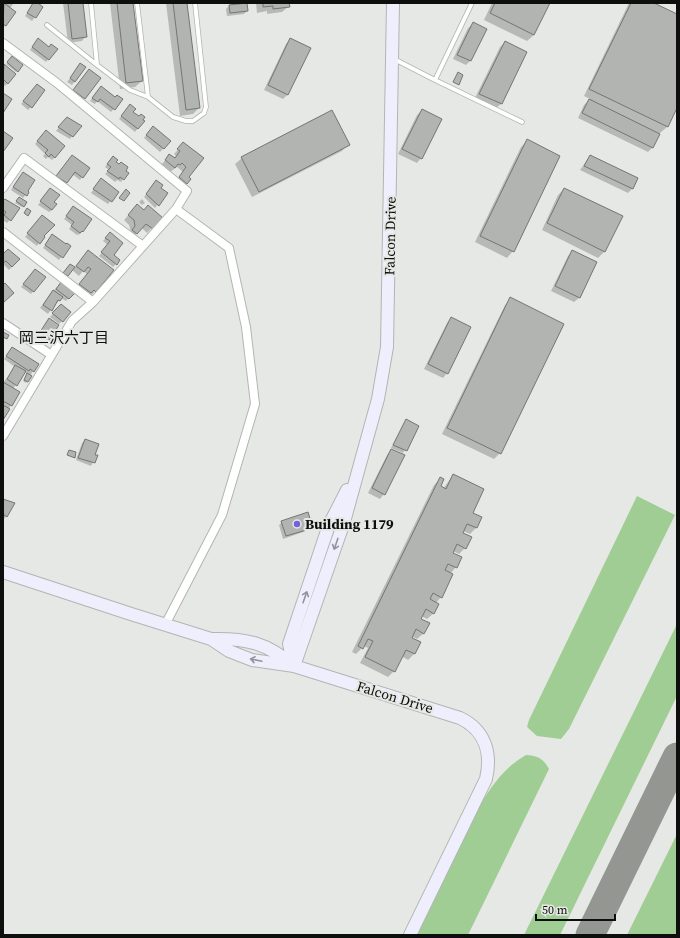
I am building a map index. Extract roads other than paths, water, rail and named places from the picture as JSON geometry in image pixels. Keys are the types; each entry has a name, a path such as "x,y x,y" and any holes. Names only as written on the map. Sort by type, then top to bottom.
{"street":[{"name":"Falcon Drive","path":"294,666 344,522 378,399 388,347 393,3"},
{"path":"3,42 188,191 176,209 143,246 93,302 72,321 50,354 3,436"},
{"path":"3,188 24,158 143,246"},
{"path":"165,625 222,515 255,404 246,327 229,248 176,209"},
{"path":"3,232 93,302"},
{"path":"3,323 50,354"},
{"name":"Falcon Drive","path":"294,666 289,644 292,634 329,525 360,466"},
{"path":"3,572 211,639 229,650 252,660 294,666"},
{"path":"270,648 292,634"},
{"path":"211,639 233,638 270,648 294,666"},
{"name":"Falcon Drive","path":"294,666 460,718 469,722 478,731 485,742 489,765 486,778 410,935"}],"lane":[{"path":"91,3 97,65"},
{"path":"137,3 148,97"},
{"path":"47,25 130,90 148,97 173,117 186,121 193,121 204,113 206,107 195,3"},
{"path":"435,80 472,3"},
{"path":"393,58 522,122"}],"place":[{"name":"Building 1179","path":"297,524"}],"district":[{"name":"岡三沢六丁目","path":"64,337"}]}
